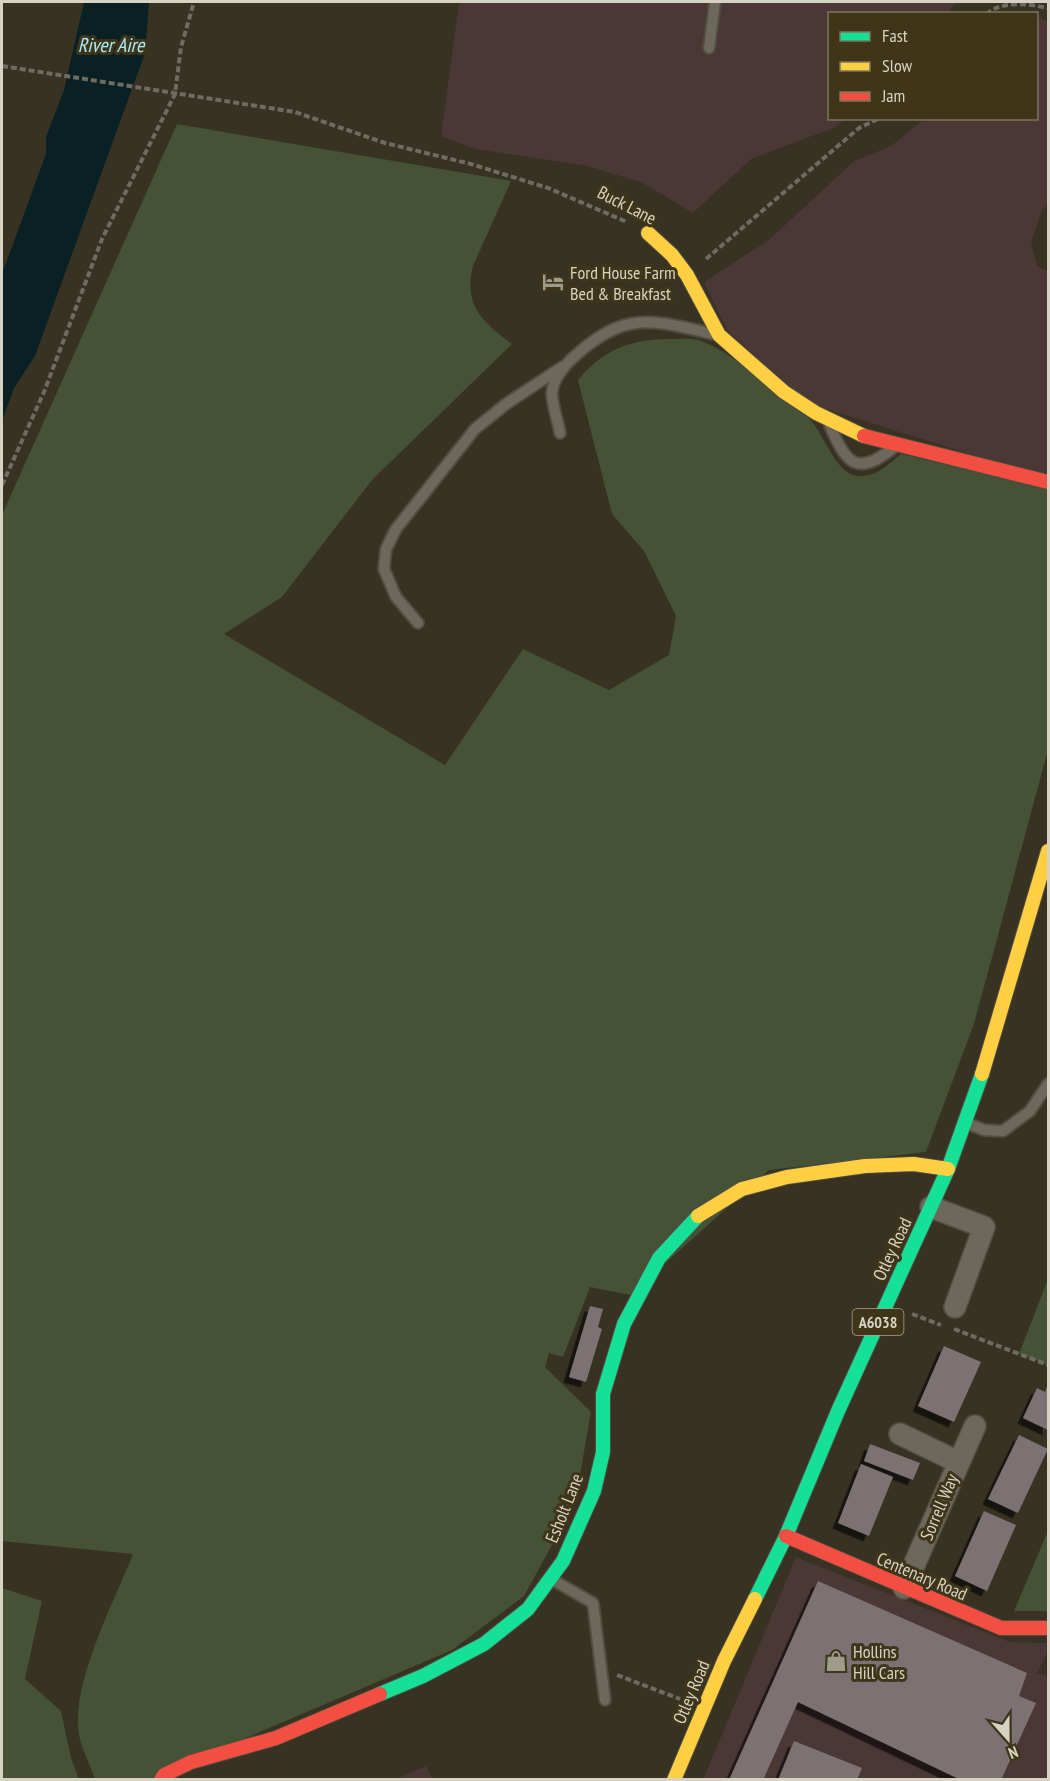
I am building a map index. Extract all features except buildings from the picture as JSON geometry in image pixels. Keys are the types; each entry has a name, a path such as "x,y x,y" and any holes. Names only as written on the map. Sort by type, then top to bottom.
{"street":[{"name":"Buck Lane","path":"648,233 672,255 687,275 719,335 784,392 826,418 864,436 1048,482"},
{"name":"Otley Road","path":"674,1779 703,1708 786,1536 886,1304 948,1169 991,1048 1048,851"},
{"name":"Esholt Lane","path":"161,1779 164,1775 191,1762 276,1738 423,1676 484,1644 528,1609 563,1561 594,1491 603,1452 603,1394 624,1324 659,1258 698,1216 742,1189 787,1177 865,1166 904,1164 948,1169"},
{"path":"931,1207 984,1227 956,1307"},
{"name":"Sorrell Way","path":"904,1588 975,1426"},
{"path":"900,1434 958,1462"},
{"name":"Centenary Road","path":"786,1536 1001,1628 1048,1628"}],"lane":[{"path":"709,48 715,2"},
{"path":"418,624 396,597 384,569 386,549 396,529 475,429 506,404 562,367 611,328 636,322 659,321 719,335"},
{"path":"560,433 552,391 562,367"},
{"path":"826,418 843,455 854,464 864,464 879,459 897,444"},
{"path":"965,1122 984,1130 1003,1131 1030,1111 1048,1084"},
{"path":"550,1578 593,1603 605,1700"}],"path":[{"path":"2,485 44,392 102,239 174,94 181,47 194,2"},
{"path":"990,12 1005,4 1025,3 1048,8"},
{"name":"Buck Lane","path":"2,66 150,87 174,94 295,112 385,143 471,164 548,188 617,216 648,233"},
{"path":"687,275 859,128 876,120"},
{"path":"886,1304 1048,1365"},
{"path":"602,1669 703,1708"}],"shaded area":[{"path":"459,2 957,2 948,12 828,12 828,120 844,120 836,127 751,159 693,213 643,183 588,166 475,149 441,136"},
{"path":"1038,17 1048,21 1048,203 1041,213 1031,242 1037,266 1048,271 1048,474 1005,465 807,403 727,330 704,282 770,239 854,161 891,146 923,120 1038,120"},
{"path":"796,1557 1010,1642 1048,1643 1048,1651 1037,1673 1048,1676 1048,1779 703,1780"},
{"path":"426,1766 433,1779 396,1779"}],"green space":[{"path":"177,124 511,181 473,266 471,292 473,302 484,320 512,344 372,480 282,597 224,634 445,765 523,649 609,690 669,655 676,616 644,551 612,514 578,380 598,360 621,347 646,340 695,339 731,357 809,418 837,461 850,474 870,475 901,454 1048,488 1048,750 974,1024 926,1152 769,1170 630,1295 590,1287 563,1357 549,1353 545,1367 591,1412 575,1503 524,1596 452,1650 150,1779 95,1779 79,1735 78,1715 81,1692 105,1619 133,1554 2,1541 2,515"},
{"path":"1048,1279 1048,1365 1019,1354"},
{"path":"1048,1531 1048,1611 1014,1611"},
{"path":"2,1588 42,1601 25,1679 61,1711 71,1758 79,1779 2,1779"}],"water":[{"name":"River Aire","path":"84,2 149,2 145,53 35,356 14,388 2,421 2,274 46,154 46,137 64,90"}],"traffic: fast":[{"path":"755,1599 786,1536 838,1411 948,1169 982,1074"},
{"path":"380,1694 423,1676 484,1644 528,1609 563,1561 594,1491 603,1452 603,1394 624,1324 659,1258 698,1216"}],"traffic: slow":[{"path":"648,233 672,255 687,275 719,335 784,392 816,413 864,436"},
{"path":"982,1074 1048,851"},
{"path":"698,1216 742,1189 787,1177 865,1166 914,1164 948,1169"},
{"path":"674,1780 724,1661 755,1599"}],"traffic: jam":[{"path":"864,436 1048,482"},
{"path":"786,1536 1001,1628 1048,1628"},
{"path":"161,1780 164,1775 191,1762 276,1738 380,1694"}],"place":[{"name":"Ford House Farm Bed & Breakfast","path":"553,282"},
{"name":"Hollins Hill Cars","path":"836,1661"}]}
